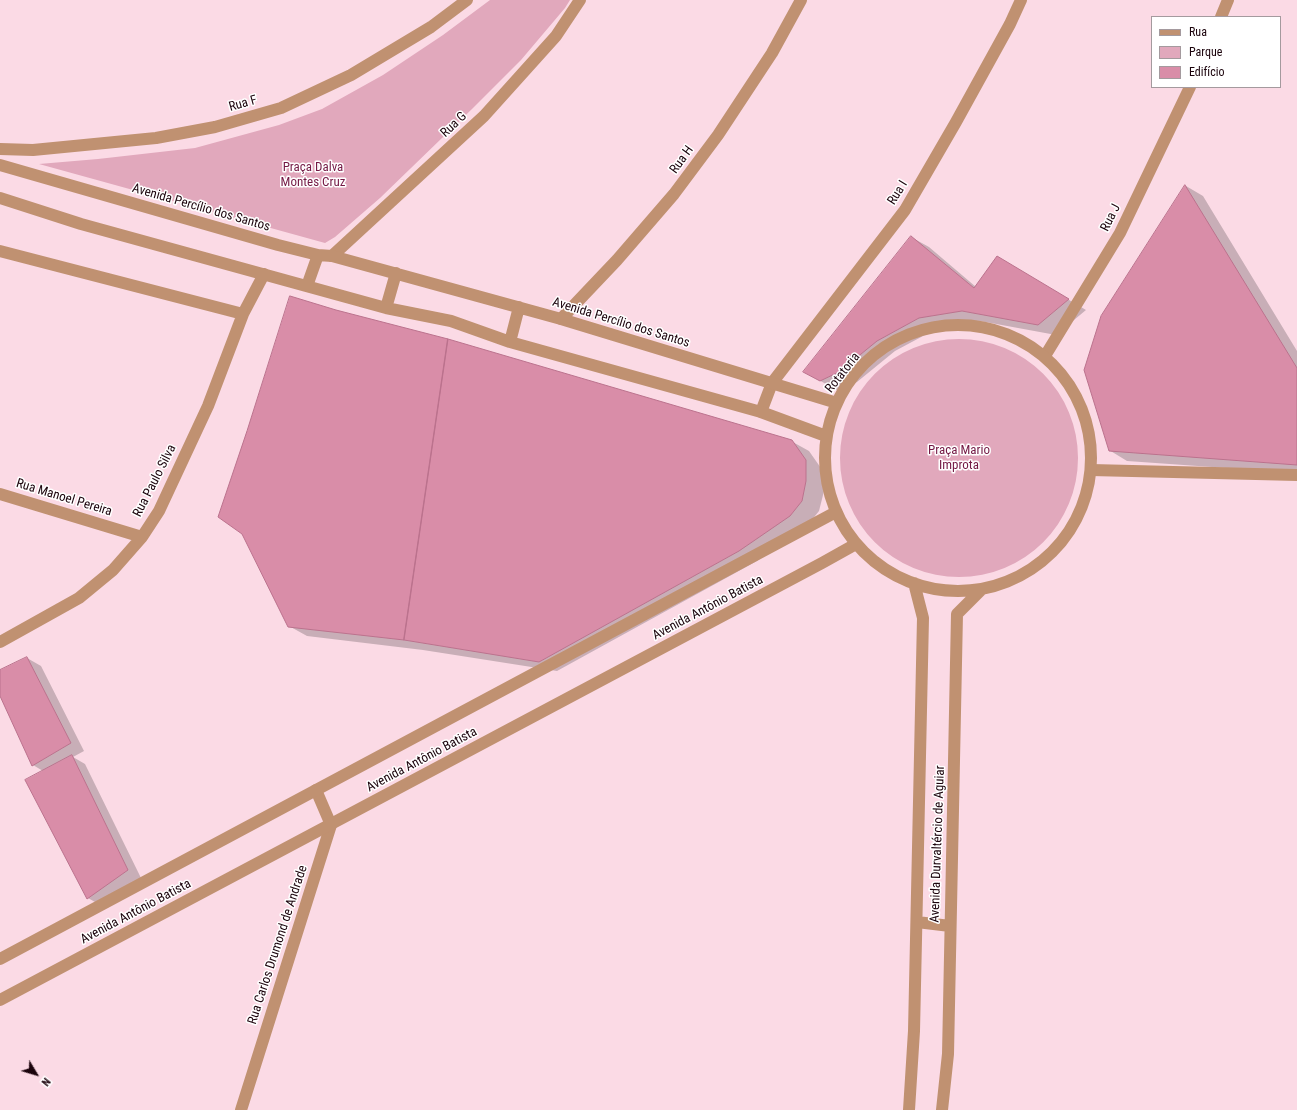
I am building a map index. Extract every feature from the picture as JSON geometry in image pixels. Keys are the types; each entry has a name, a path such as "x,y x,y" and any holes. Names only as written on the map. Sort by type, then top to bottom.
{"street":[{"name":"Rua F","path":"0,149 33,150 156,138 215,127 281,108 351,74 431,27 467,0"},
{"name":"Rua G","path":"332,256 484,116 556,36 580,0"},
{"name":"Rua H","path":"561,318 617,260 674,194 718,135 772,53 801,0"},
{"name":"Rua I","path":"761,412 772,383 905,210 968,101 1010,24 1021,0"},
{"path":"1221,16 1228,0"},
{"name":"Rua J","path":"1045,356 1120,233 1190,88"},
{"name":"Avenida Percílio dos Santos","path":"0,165 271,243 318,255 332,256 561,318 837,403"},
{"path":"0,198 81,224 386,308 450,321 510,342 761,412 826,436"},
{"path":"0,251 243,314"},
{"path":"306,286 318,255"},
{"name":"Rua Paulo Silva","path":"0,642 79,598 113,570 142,537 159,511 208,406 243,314 264,274"},
{"path":"386,308 396,274"},
{"path":"510,342 519,307"},
{"name":"Rotatoria","path":"967,324 995,330 1022,340 1045,356 1067,380 1082,408 1090,438 1091,470 1084,504 1067,535 1044,560 1015,579 982,590 962,592 927,588 901,579 876,564 856,544 836,512 828,488 825,462 826,436 837,403 865,365 885,347 910,333 938,326 967,324"},
{"path":"1091,470 1297,475"},
{"name":"Rua Manoel Pereira","path":"0,494 142,537"},
{"name":"Avenida Antônio Batista","path":"0,959 836,512"},
{"name":"Avenida Antônio Batista","path":"0,1000 856,544"},
{"name":"Avenida Durvaltércio de Aguiar","path":"909,1110 914,1031 923,618 914,583"},
{"name":"Avenida Durvaltércio de Aguiar","path":"942,1110 948,1054 957,614 982,590"},
{"path":"316,790 331,825"},
{"name":"Rua Carlos Drumond de Andrade","path":"241,1110 331,825"},
{"path":"917,922 950,926"}],"green space":[{"name":"Praça Dalva Montes Cruz","path":"490,0 570,0 521,60 472,109 380,198 335,237 325,243 39,164 195,148 279,125 322,109 383,75 443,35"},
{"name":"Praça Mario Improta","path":"959,339 982,341 1004,348 1025,359 1043,374 1058,392 1069,413 1076,435 1078,458 1076,481 1069,503 1058,524 1043,542 1025,557 1004,568 982,575 959,577 936,575 914,568 893,557 875,542 860,524 849,503 842,481 840,458 842,435 849,413 860,392 875,374 893,359 914,348 936,341"}],"building":[{"path":"1185,185 1297,368 1297,465 1109,451 1084,370 1101,316"},
{"path":"911,236 974,288 997,256 1069,299 1038,325 962,311 919,318 877,341 839,372 820,381 803,372"},
{"path":"290,296 336,310 448,339 404,640 288,627 242,534 218,517"},
{"path":"448,339 792,440 806,460 806,481 802,501 790,516 739,551 539,662 404,640"},
{"path":"27,657 71,743 32,766 0,696 0,670"},
{"path":"72,755 128,870 87,899 25,780"}]}
